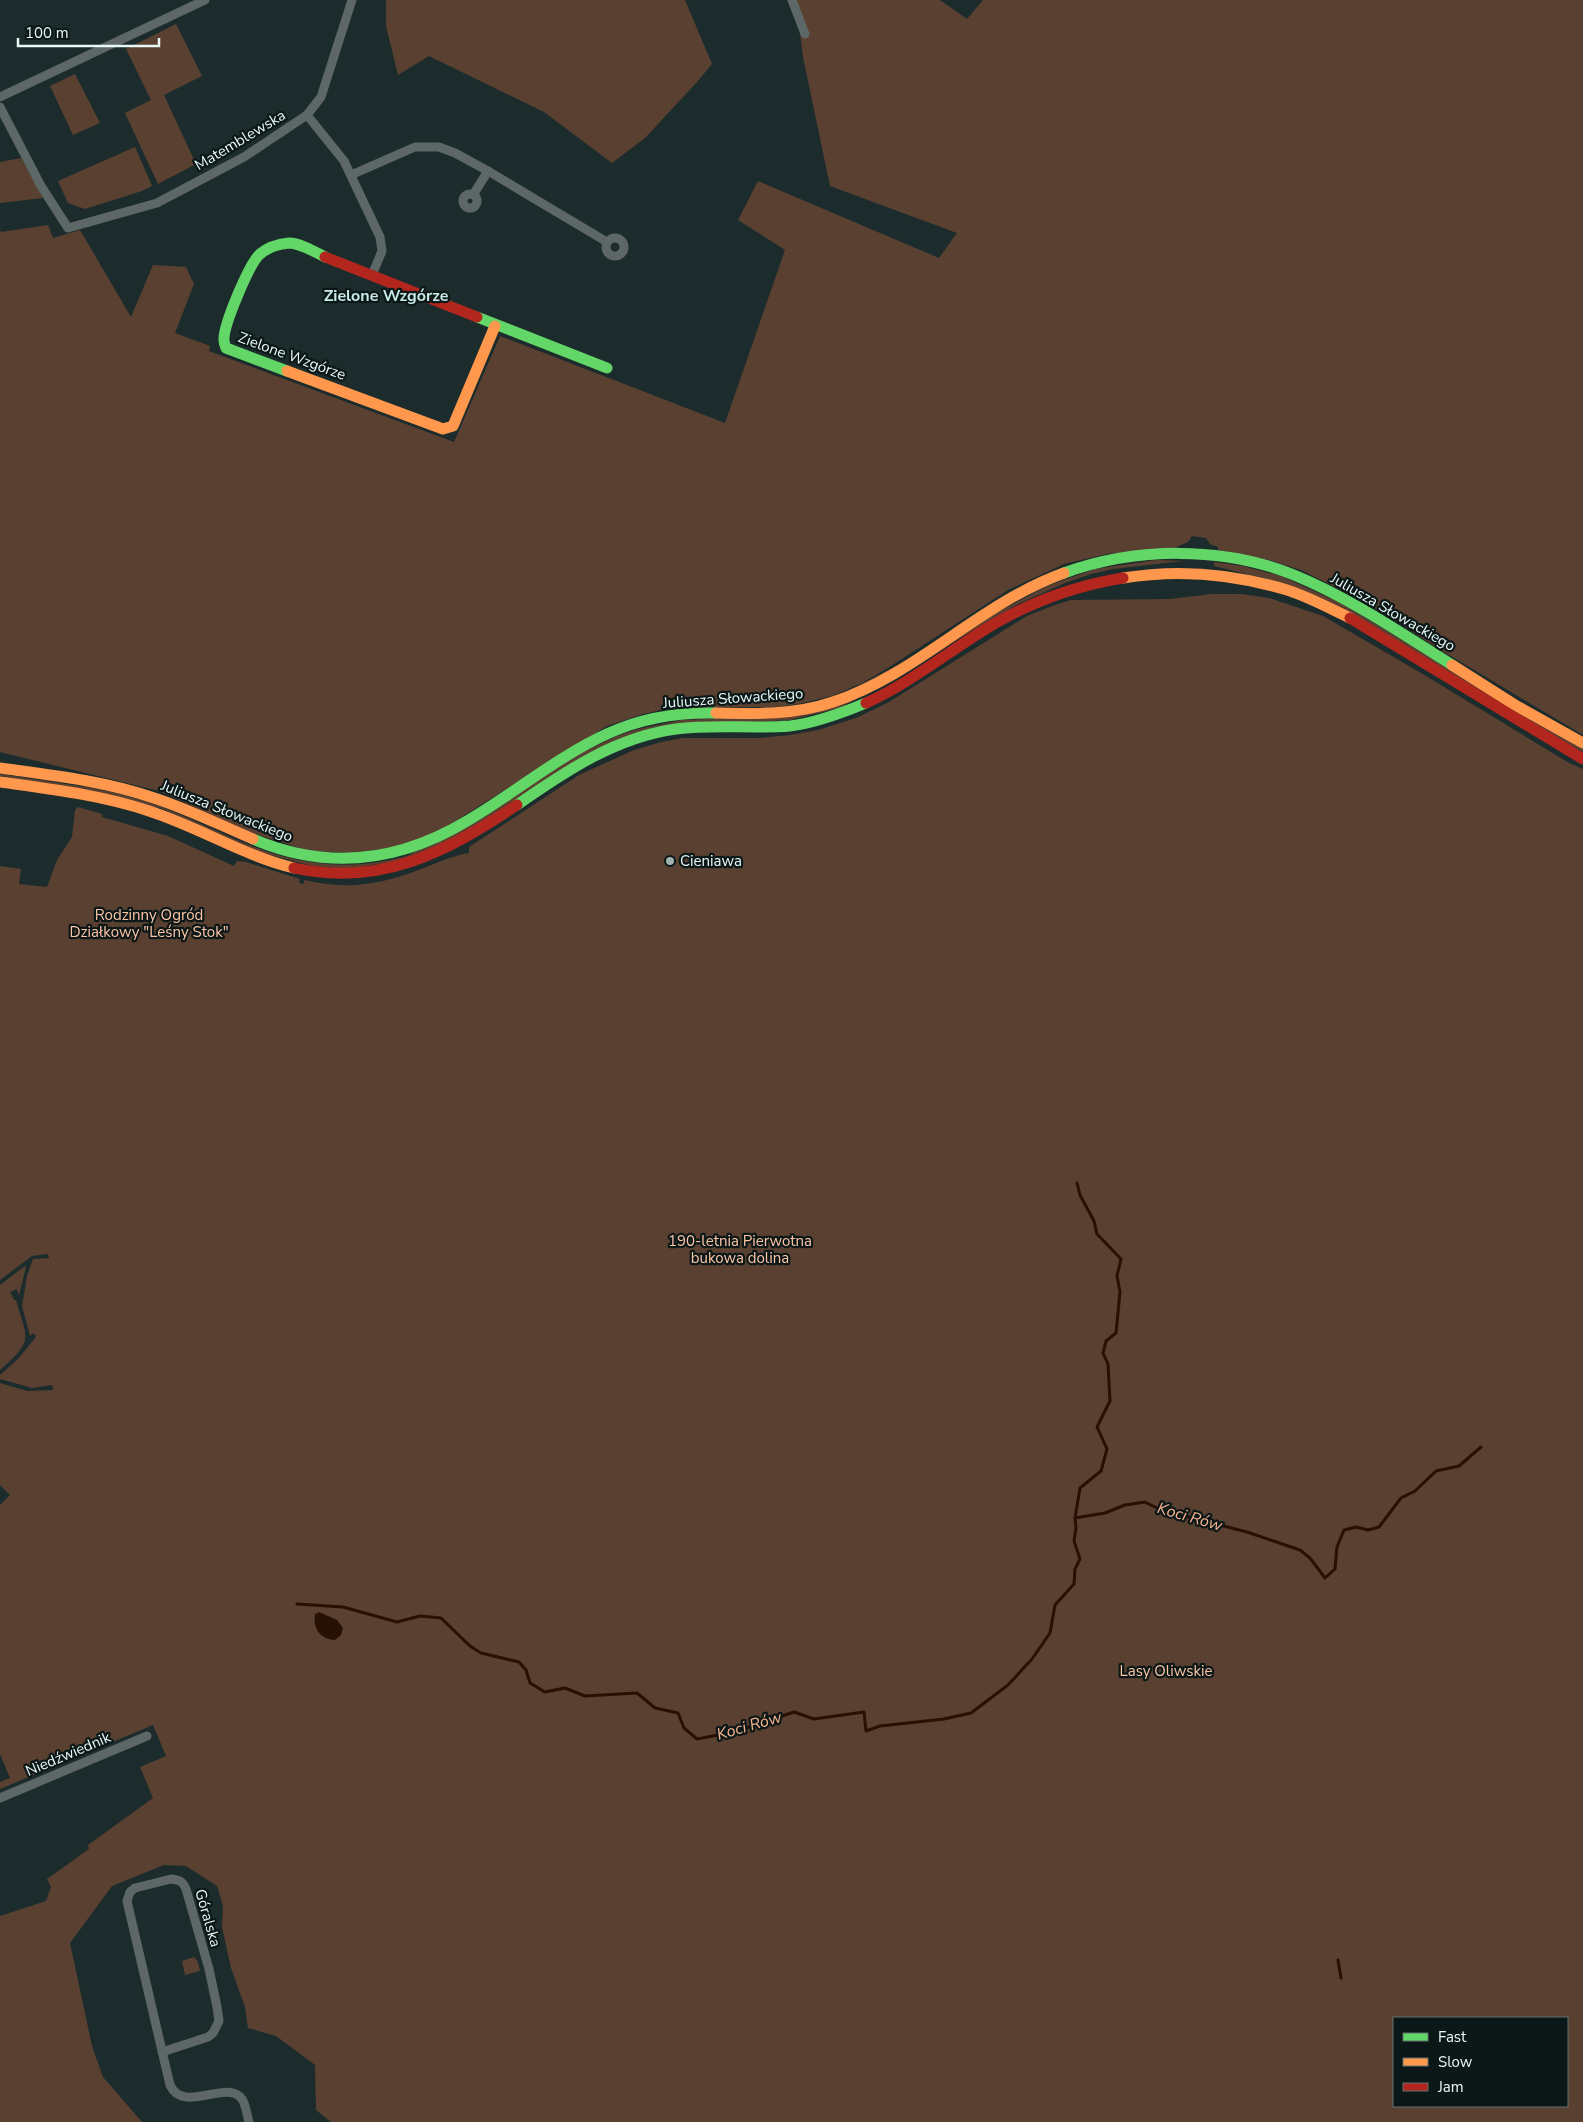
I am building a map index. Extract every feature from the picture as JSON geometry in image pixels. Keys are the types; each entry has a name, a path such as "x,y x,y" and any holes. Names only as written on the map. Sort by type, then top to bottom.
{"main road":[{"name":"Zielone Wzgórze","path":"496,326 453,426 449,429 443,429 234,352 225,346 224,334 250,270 257,258 272,248 283,244 295,244 496,326 607,368"},
{"name":"Juliusza Słowackiego","path":"0,768 107,786 153,797 250,839 302,856 347,860 375,857 414,848 446,834 485,811 557,761 612,732 638,723 683,714 762,714 795,711 831,702 854,694 886,677 989,609 1045,580 1099,562 1144,555 1179,554 1212,555 1261,564 1296,576 1325,589 1364,610 1583,743"},
{"name":"Juliusza Słowackiego","path":"0,782 130,806 163,816 274,863 311,872 348,874 392,869 432,856 452,847 475,834 571,769 599,753 624,742 673,729 698,726 772,727 808,724 881,696 1000,620 1039,601 1066,590 1099,582 1161,573 1195,573 1235,577 1288,591 1318,602 1361,624 1583,759"}],"street":[{"path":"0,97 205,0"},
{"name":"Matemblewska","path":"0,107 40,186 68,228 157,202 244,157 307,115 321,97 352,0"},
{"path":"792,0 805,34"},
{"path":"307,115 338,152 351,174 382,242 382,251 372,276"},
{"path":"351,174 406,150 425,146 446,149 488,171 607,242"},
{"path":"473,195 488,171"},
{"name":"Niedźwiednik","path":"0,1798 147,1736"},
{"name":"Góralska","path":"162,2052 202,2040 213,2033 219,2021 209,1969 184,1884 177,1879 135,1888 130,1892 127,1901 162,2052 170,2084 177,2094 192,2097 227,2092 236,2094 244,2104 249,2122"}],"green space":[{"path":"386,0 685,0 712,64 645,138 612,163 544,112 429,56 398,75 386,26"},
{"path":"796,0 940,0 967,19 983,0 1583,0 1583,735 1434,646 1386,614 1329,584 1301,570 1269,560 1218,550 1218,547 1210,544 1206,538 1192,536 1188,542 1174,548 1107,554 1064,564 1008,590 891,666 862,683 832,696 776,707 668,708 607,726 441,830 413,842 385,849 349,853 309,851 255,834 159,791 0,752 0,230 1,232 48,225 53,238 80,230 131,317 153,265 186,267 194,284 175,333 210,346 209,351 454,442 500,336 725,423 785,250 738,220 758,181 939,258 957,233 830,186 803,57"},
{"path":"176,24 202,76 164,95 196,164 158,184 125,113 151,100 126,49"},
{"path":"75,74 100,123 73,135 50,86"},
{"path":"135,147 152,186 85,209 68,203 58,181"},
{"path":"21,158 43,198 0,203 0,162"},
{"path":"1156,560 1183,561 1113,569 1065,583 1018,604 840,708 790,720 654,727 446,843 397,861 346,869 312,866 260,852 160,808 0,776 0,774 68,784 135,798 178,813 247,844 286,857 326,864 346,865 386,861 407,856 585,751 617,736 638,729 682,720 803,715 1047,586 1095,569"},
{"path":"1214,562 1243,566 1281,576 1341,603 1583,749 1583,752 1275,581 1214,566"},
{"name":"Lasy Oliwskie","path":"1211,594 1241,594 1269,598 1323,616 1569,763 1583,769 1583,2122 331,2122 316,2110 315,2065 276,2036 248,2028 245,2007 231,1968 222,1927 223,1906 217,1886 186,1866 164,1865 112,1886 70,1943 92,2046 103,2077 142,2122 0,2122 0,1916 46,1901 51,1887 47,1879 89,1849 88,1845 153,1798 140,1767 166,1756 153,1725 0,1789 0,1782 10,1778 0,1754 0,1505 10,1495 0,1485 0,1383 27,1391 53,1390 52,1385 32,1388 0,1379 0,1375 18,1359 36,1337 34,1333 30,1336 22,1306 27,1276 33,1259 49,1258 48,1254 32,1256 0,1280 0,866 21,869 19,884 47,887 57,860 72,837 75,810 78,807 102,814 102,817 168,836 234,866 237,861 246,862 300,879 299,883 304,884 304,880 335,885 350,885 391,879 469,853 469,847 579,775 634,750 683,738 759,738 790,735 818,730 856,718 889,702 1027,616 1071,600 1170,599"},
{"path":"25,1266 19,1295 17,1289 10,1292 14,1300 16,1300 23,1323 25,1338 19,1352 0,1370 0,1285"},
{"path":"194,1957 198,1962 200,1971 185,1975 182,1961"}],"shaded area":[{"path":"319,1612 337,1620 343,1628 341,1635 335,1640 329,1639 318,1632 315,1624 315,1614"}],"waterway":[{"path":"1075,1518 1080,1488 1101,1471 1107,1449 1097,1427 1110,1401 1108,1364 1103,1353 1106,1341 1116,1333 1120,1292 1117,1276 1121,1259 1097,1234 1094,1221 1080,1195 1077,1183"},
{"name":"Koci Rów","path":"297,1604 343,1607 397,1622 420,1616 441,1618 470,1646 481,1653 519,1662 526,1670 530,1683 545,1692 565,1688 585,1696 637,1693 655,1708 678,1713 684,1728 697,1739 734,1732 794,1712 814,1719 864,1712 866,1731 880,1726 944,1719 971,1713 1008,1685 1032,1659 1050,1633 1055,1605 1074,1584 1075,1569 1080,1559 1074,1541 1075,1518 1105,1513 1125,1505 1145,1502 1161,1510 1247,1532 1300,1550 1310,1558 1325,1578 1335,1569 1337,1547 1344,1530 1356,1527 1368,1530 1379,1527 1401,1498 1415,1491 1436,1471 1459,1466 1481,1447"},
{"path":"1338,1960 1341,1978"}],"traffic: fast":[{"path":"287,371 226,348 224,340 228,322 250,270 260,254 281,244 293,243 325,257"},
{"path":"477,317 607,368"},
{"path":"1064,573 1120,558 1150,555 1179,553 1238,559 1267,566 1315,584 1375,617 1452,665"},
{"path":"517,805 592,757 633,739 676,729 800,725 838,714 866,703"},
{"path":"253,839 281,849 336,858 363,857 415,846 467,821 554,764 609,733 635,723 661,717 716,713"}],"traffic: slow":[{"path":"287,371 443,429 453,426 495,326"},
{"path":"716,713 761,713 804,709 833,702 864,690 921,657 1004,602 1033,586 1064,573"},
{"path":"1123,578 1143,575 1185,574 1247,580 1287,590 1350,618"},
{"path":"1452,665 1515,705 1583,743"},
{"path":"0,768 78,779 135,792 179,807 253,839"},
{"path":"0,782 75,793 131,805 186,825 275,863 294,868"}],"traffic: jam":[{"path":"325,257 477,317"},
{"path":"866,703 897,687 984,630 1016,612 1068,591 1123,578"},
{"path":"1350,618 1583,759"},
{"path":"294,868 326,873 356,873 384,869 439,851 517,805"}],"place":[{"name":"Cieniawa","path":"670,861"}],"district":[{"name":"Zielone Wzgórze","path":"386,295"}],"park label":[{"name":"Rodzinny Ogród Działkowy \"Leśny Stok\"","path":"149,924"},
{"name":"190-letnia Pierwotna bukowa dolina","path":"740,1250"}]}
